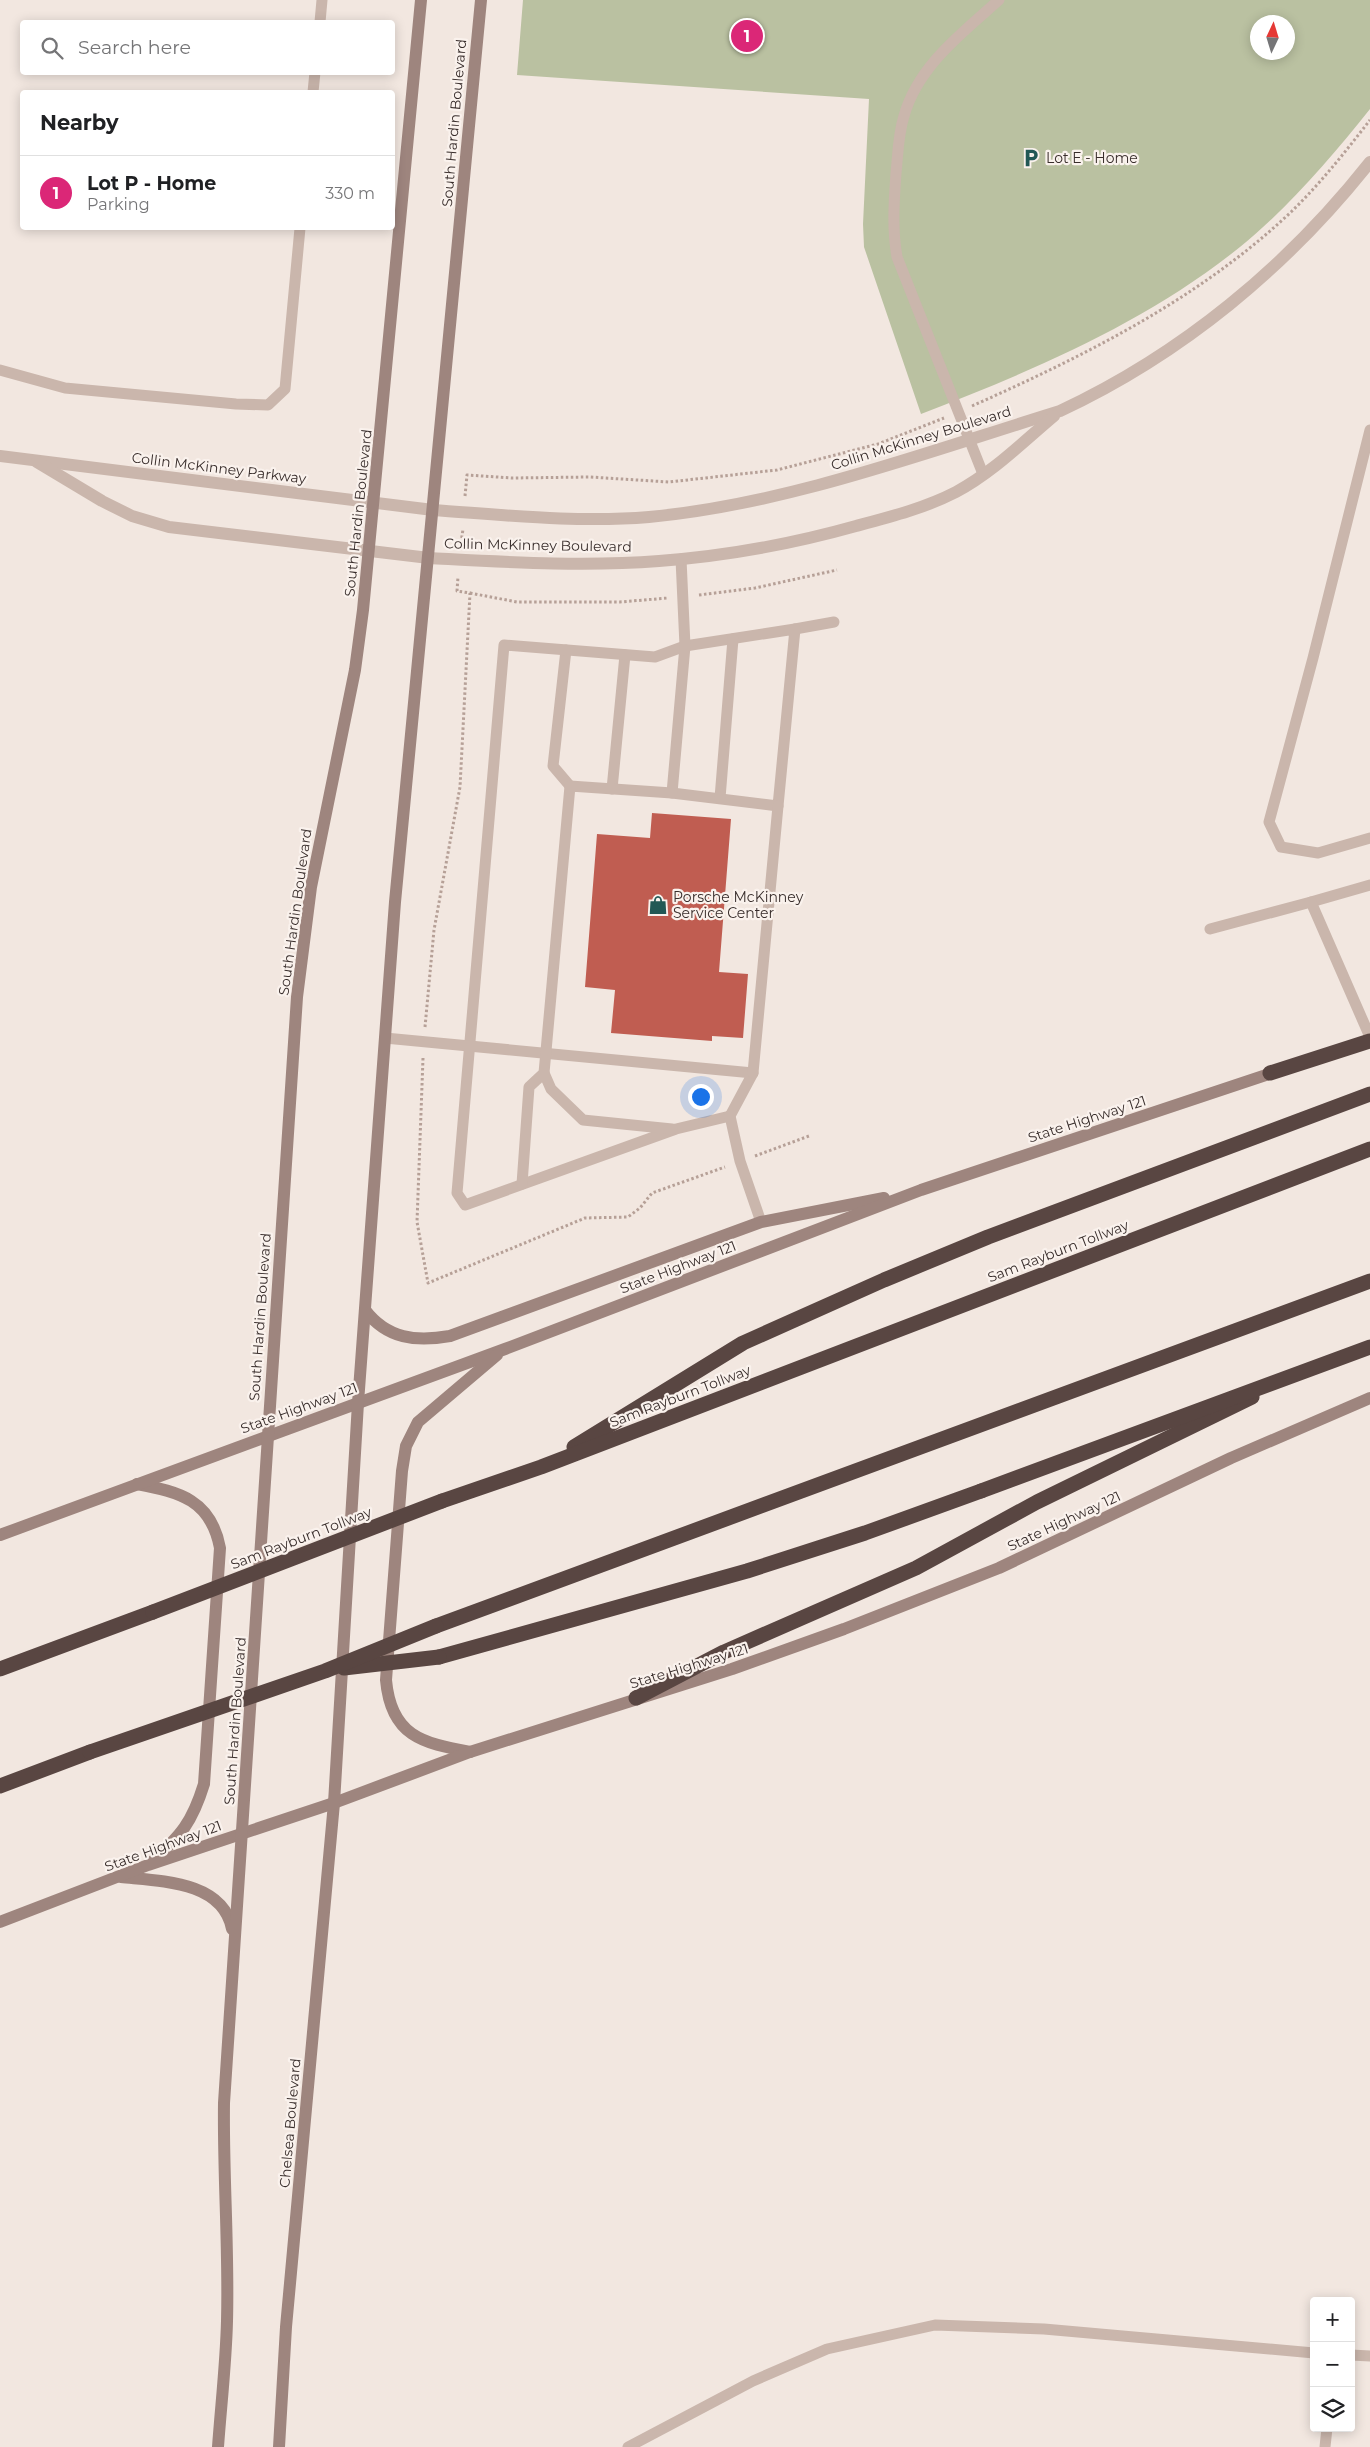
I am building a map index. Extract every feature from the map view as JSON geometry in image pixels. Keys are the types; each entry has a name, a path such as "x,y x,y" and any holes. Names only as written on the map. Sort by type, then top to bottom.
{"highway":[{"path":"1270,1074 1370,1041"},
{"path":"541,1467 743,1343 988,1236 1370,1094"},
{"name":"Sam Rayburn Tollway","path":"0,1669 442,1501 541,1467 1370,1150"},
{"path":"0,1786 90,1752 325,1670 436,1626 1370,1281"},
{"path":"636,1698 724,1652 916,1568 1037,1502 1370,1339"},
{"path":"325,1670 439,1657 746,1571 865,1533 981,1492 1370,1347"}],"main road":[{"name":"South Hardin Boulevard","path":"243,1834 296,1016 303,939 319,844 355,670 370,551 421,0"},
{"name":"South Hardin Boulevard","path":"334,1803 358,1403 396,892 481,0"},
{"name":"State Highway 121","path":"0,1536 505,1349 921,1190 1270,1074 1370,1036"},
{"path":"365,1310 379,1326 394,1334 417,1338 450,1336 761,1222 921,1190"},
{"path":"470,1752 437,1746 410,1734 398,1721 390,1704 386,1680 402,1472 406,1446 418,1422 505,1349"},
{"name":"State Highway 121","path":"0,1922 148,1865 334,1803 470,1752 636,1698 732,1670 825,1636 999,1568 1231,1458 1370,1398"},
{"path":"137,1484 167,1490 194,1502 212,1522 220,1548 204,1784 195,1812 179,1837 148,1865"},
{"name":"Chelsea Boulevard","path":"279,2447 286,2327 334,1803"},
{"path":"218,2447 227,2323 227,2254 223,2179 224,2103 243,1834"},
{"path":"119,1877 179,1884 208,1894 227,1912 234,1941"}],"street":[{"name":"Collin McKinney Boulevard","path":"433,510 610,519 689,512 819,484 1060,411 1096,394 1170,348 1238,298 1296,247 1328,214 1370,162"},
{"name":"Collin McKinney Boulevard","path":"33,460 102,501 132,516 170,527 429,558 460,560 570,564 681,559 788,542 868,523 936,501 957,492 983,474 1060,411"},
{"name":"Collin McKinney Parkway","path":"0,456 433,510"}],"lane":[{"path":"320,20 322,0"},
{"path":"983,474 897,256 893,234 893,210 900,132 910,100 930,66 945,48 999,0"},
{"path":"313,90 315,75"},
{"path":"0,370 65,388 236,404 268,405 285,389 300,230"},
{"path":"1370,430 1313,658 1269,822 1281,847 1318,853 1370,838"},
{"path":"672,793 685,646 681,559"},
{"path":"730,1116 676,1129 465,1205 457,1193 504,645 655,657 685,646 834,622"},
{"path":"761,1222 740,1161 730,1116 753,1073 794,629"},
{"path":"720,798 733,639"},
{"path":"566,650 553,766 570,786 544,1073 551,1089 583,1120 676,1129"},
{"path":"612,789 625,655"},
{"path":"570,786 672,793 778,806"},
{"path":"1210,929 1370,885"},
{"path":"1311,902 1370,1036"},
{"path":"385,1038 424,1040 546,1054 753,1073"},
{"path":"522,1184 530,1087 544,1073"},
{"path":"628,2447 753,2380 827,2349 935,2325 1044,2329 1310,2353"},
{"path":"1355,2355 1370,2356"},
{"path":"1325,2447 1327,2432"}],"path":[{"path":"836,570 755,588 683,597 620,602 516,602 457,591 467,475 512,478 590,477 669,482 777,470 878,444 958,413 1060,366 1165,309 1224,268 1292,211 1346,151 1370,120"},
{"path":"470,593 460,787 434,930 424,1040 416,1222 428,1283 584,1218 628,1217 640,1208 652,1193 809,1136"}],"green space":[{"path":"523,0 1370,0 1370,109 1308,182 1258,232 1203,274 1127,322 1046,362 921,414 864,247 863,224 869,99 517,75"}],"building":[{"name":"Porsche McKinney Service Center","path":"652,813 731,819 719,972 748,974 743,1038 712,1036 712,1041 611,1033 615,990 585,987 597,834 650,838"}],"place":[{"name":"Lot P - Home","path":"747,36"},
{"name":"Lot E - Home","path":"1031,158"},
{"name":"Porsche McKinney Service Center","path":"658,905"}]}
